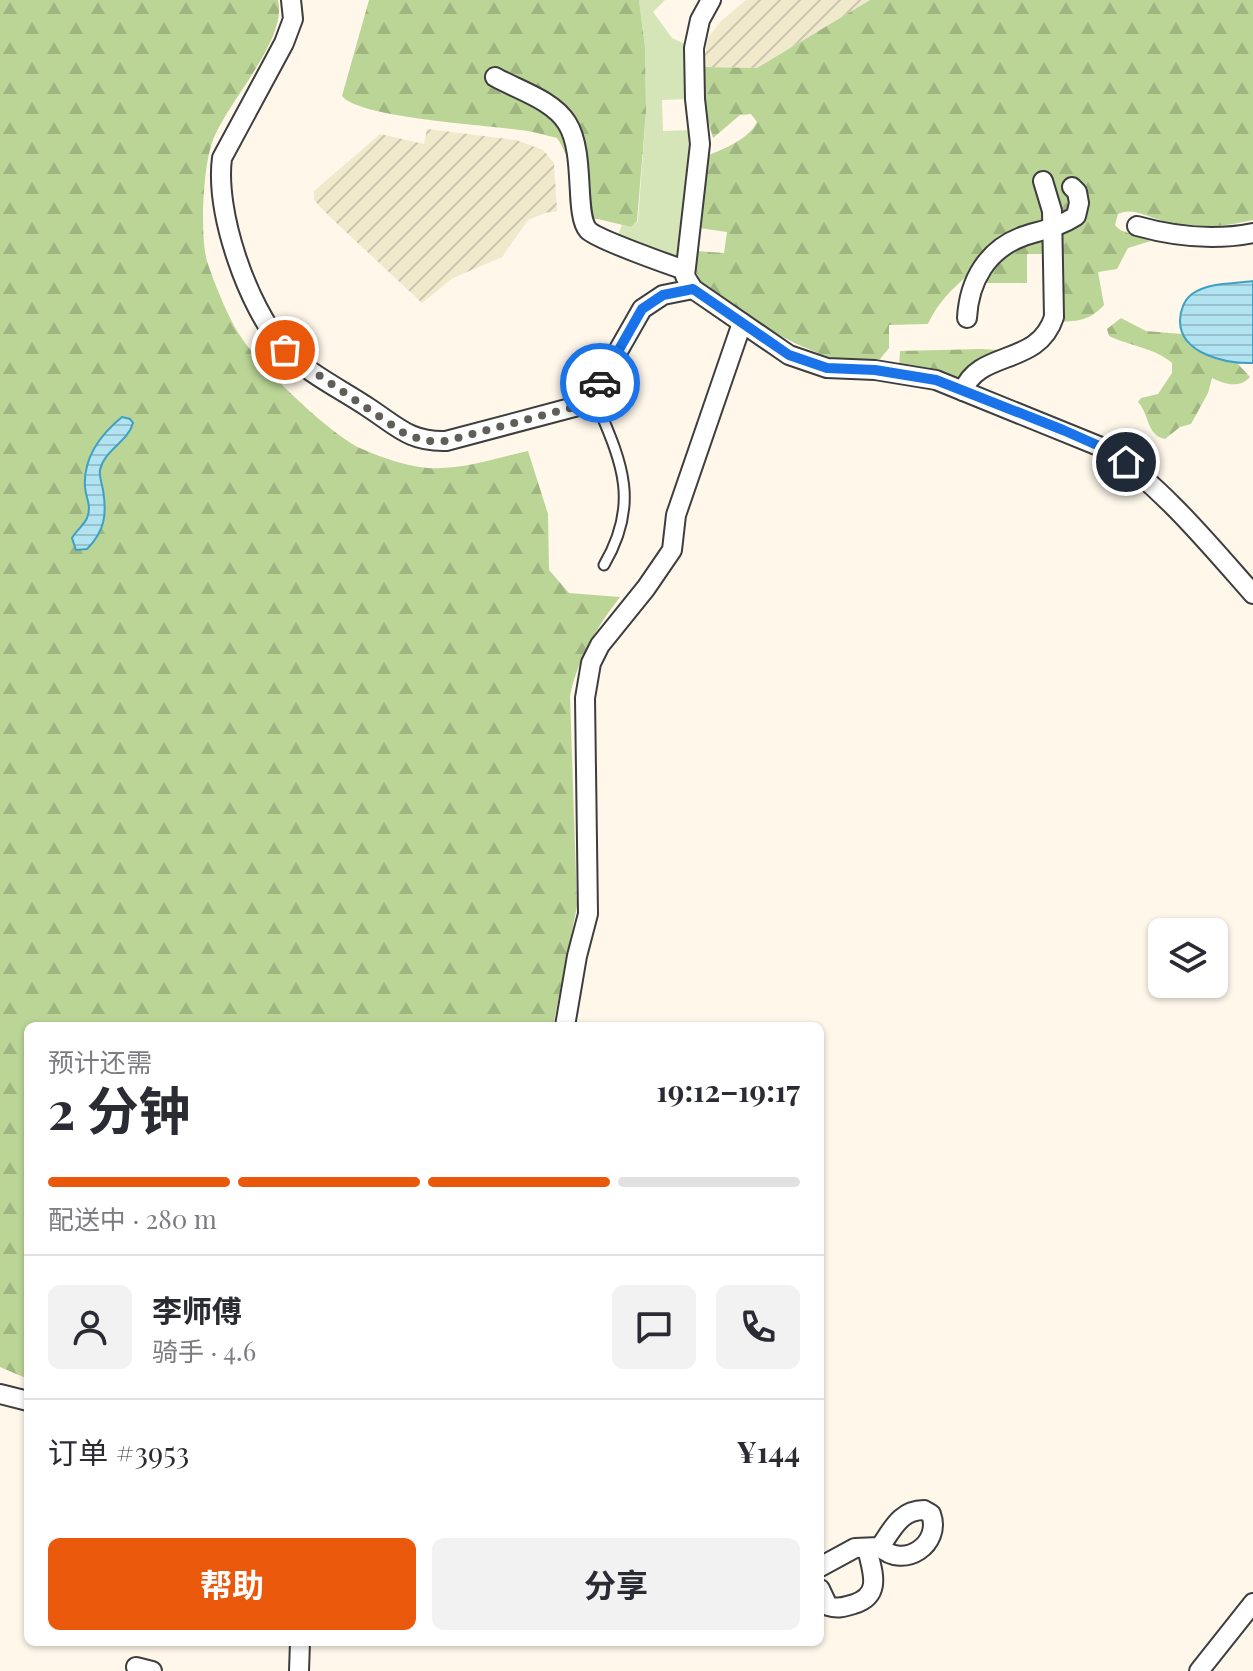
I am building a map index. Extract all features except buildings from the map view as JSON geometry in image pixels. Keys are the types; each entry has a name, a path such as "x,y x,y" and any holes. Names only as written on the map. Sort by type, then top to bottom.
{"street":[{"path":"291,0 293,19 284,43 222,158 219,175 229,229 246,282 269,328 285,350 317,374 405,434 426,441 446,441 578,406 593,395 642,309 663,295 693,289"},
{"path":"711,0 700,20 694,48 700,144 685,270 693,289 789,355 827,368 875,370 936,380 1106,449 1126,462 1251,589"},
{"path":"495,77 544,102 566,120 574,137 581,171 582,218 589,232 685,270"},
{"path":"963,391 970,375 978,369 1027,351 1051,327 1054,317 1052,211 1043,181"},
{"path":"967,318 968,295 977,274 996,253 1021,237 1052,230 1076,216 1079,203 1077,192 1072,187"},
{"path":"1137,226 1170,235 1193,237 1253,233"},
{"path":"566,1022 588,914 585,698 591,663 600,645 672,550 676,515 742,323"},
{"path":"0,1394 24,1400"},
{"path":"824,1565 855,1548 874,1547 874,1591 869,1598 838,1609 828,1606 824,1598"},
{"path":"1199,1671 1253,1603"},
{"path":"299,1671 300,1646"}],"lane":[{"path":"593,395 623,472 625,510 616,545 604,565"}],"shaded area":[{"path":"746,0 870,0 757,68 703,67 708,38 720,22"},
{"path":"427,129 516,140 543,150 554,163 557,211 528,220 502,257 453,278 422,303 330,217 314,200 314,191 380,134 424,144"}],"green space":[{"path":"0,0 278,0 278,17 273,35 218,130 206,171 203,220 207,261 235,327 248,347 295,398 348,441 368,452 408,465 442,468 528,451 548,514 549,570 569,593 620,597 589,644 570,696 577,906 554,1022 24,1022 24,1377 0,1367"},
{"path":"369,0 639,0 645,47 646,112 637,221 631,227 598,219 574,218 569,199 568,161 557,138 397,115 353,104 342,96"},
{"path":"639,0 665,0 653,12 672,38 685,44 689,99 662,100 663,131 695,130 682,260 616,240 622,225 631,227 638,221 646,112 645,47"},
{"path":"870,0 1253,0 1253,220 1218,226 1194,226 1134,212 1118,214 1115,225 1120,230 1151,241 1128,248 1117,269 1098,272 1104,305 1089,317 1079,320 1059,322 1062,258 1058,234 1045,226 1033,224 1021,227 1000,241 947,295 928,324 889,325 889,348 880,359 852,361 828,357 763,327 721,300 706,287 697,273 697,251 724,253 727,232 699,228 706,162 709,155 743,138 757,122 751,114 740,115 713,138 705,110 703,67 757,68"},
{"path":"1044,240 1048,254 1027,254 1027,283 982,283 990,267 998,260 1026,244"},
{"path":"1121,318 1146,331 1182,334 1189,345 1210,356 1236,362 1250,377 1237,384 1212,378 1208,393 1191,424 1180,427 1165,439 1159,437 1151,429 1138,402 1141,398 1158,394 1172,373 1172,363 1109,336 1107,329"},
{"path":"900,351 1013,351 957,377 928,369 899,367"}],"water":[{"path":"1253,281 1253,363 1218,359 1188,342 1180,321 1189,296 1214,285"},
{"path":"122,417 133,423 126,436 102,463 100,475 105,507 101,529 87,549 76,550 72,538 88,514 85,476 90,456 100,439"}],"way so far":[{"path":"285,350 405,434 426,441 446,441 578,406 593,395 600,383"}],"route":[{"path":"600,383 642,309 663,295 693,289 789,355 827,368 875,370 936,380 1063,430 1106,449 1126,462"}]}
